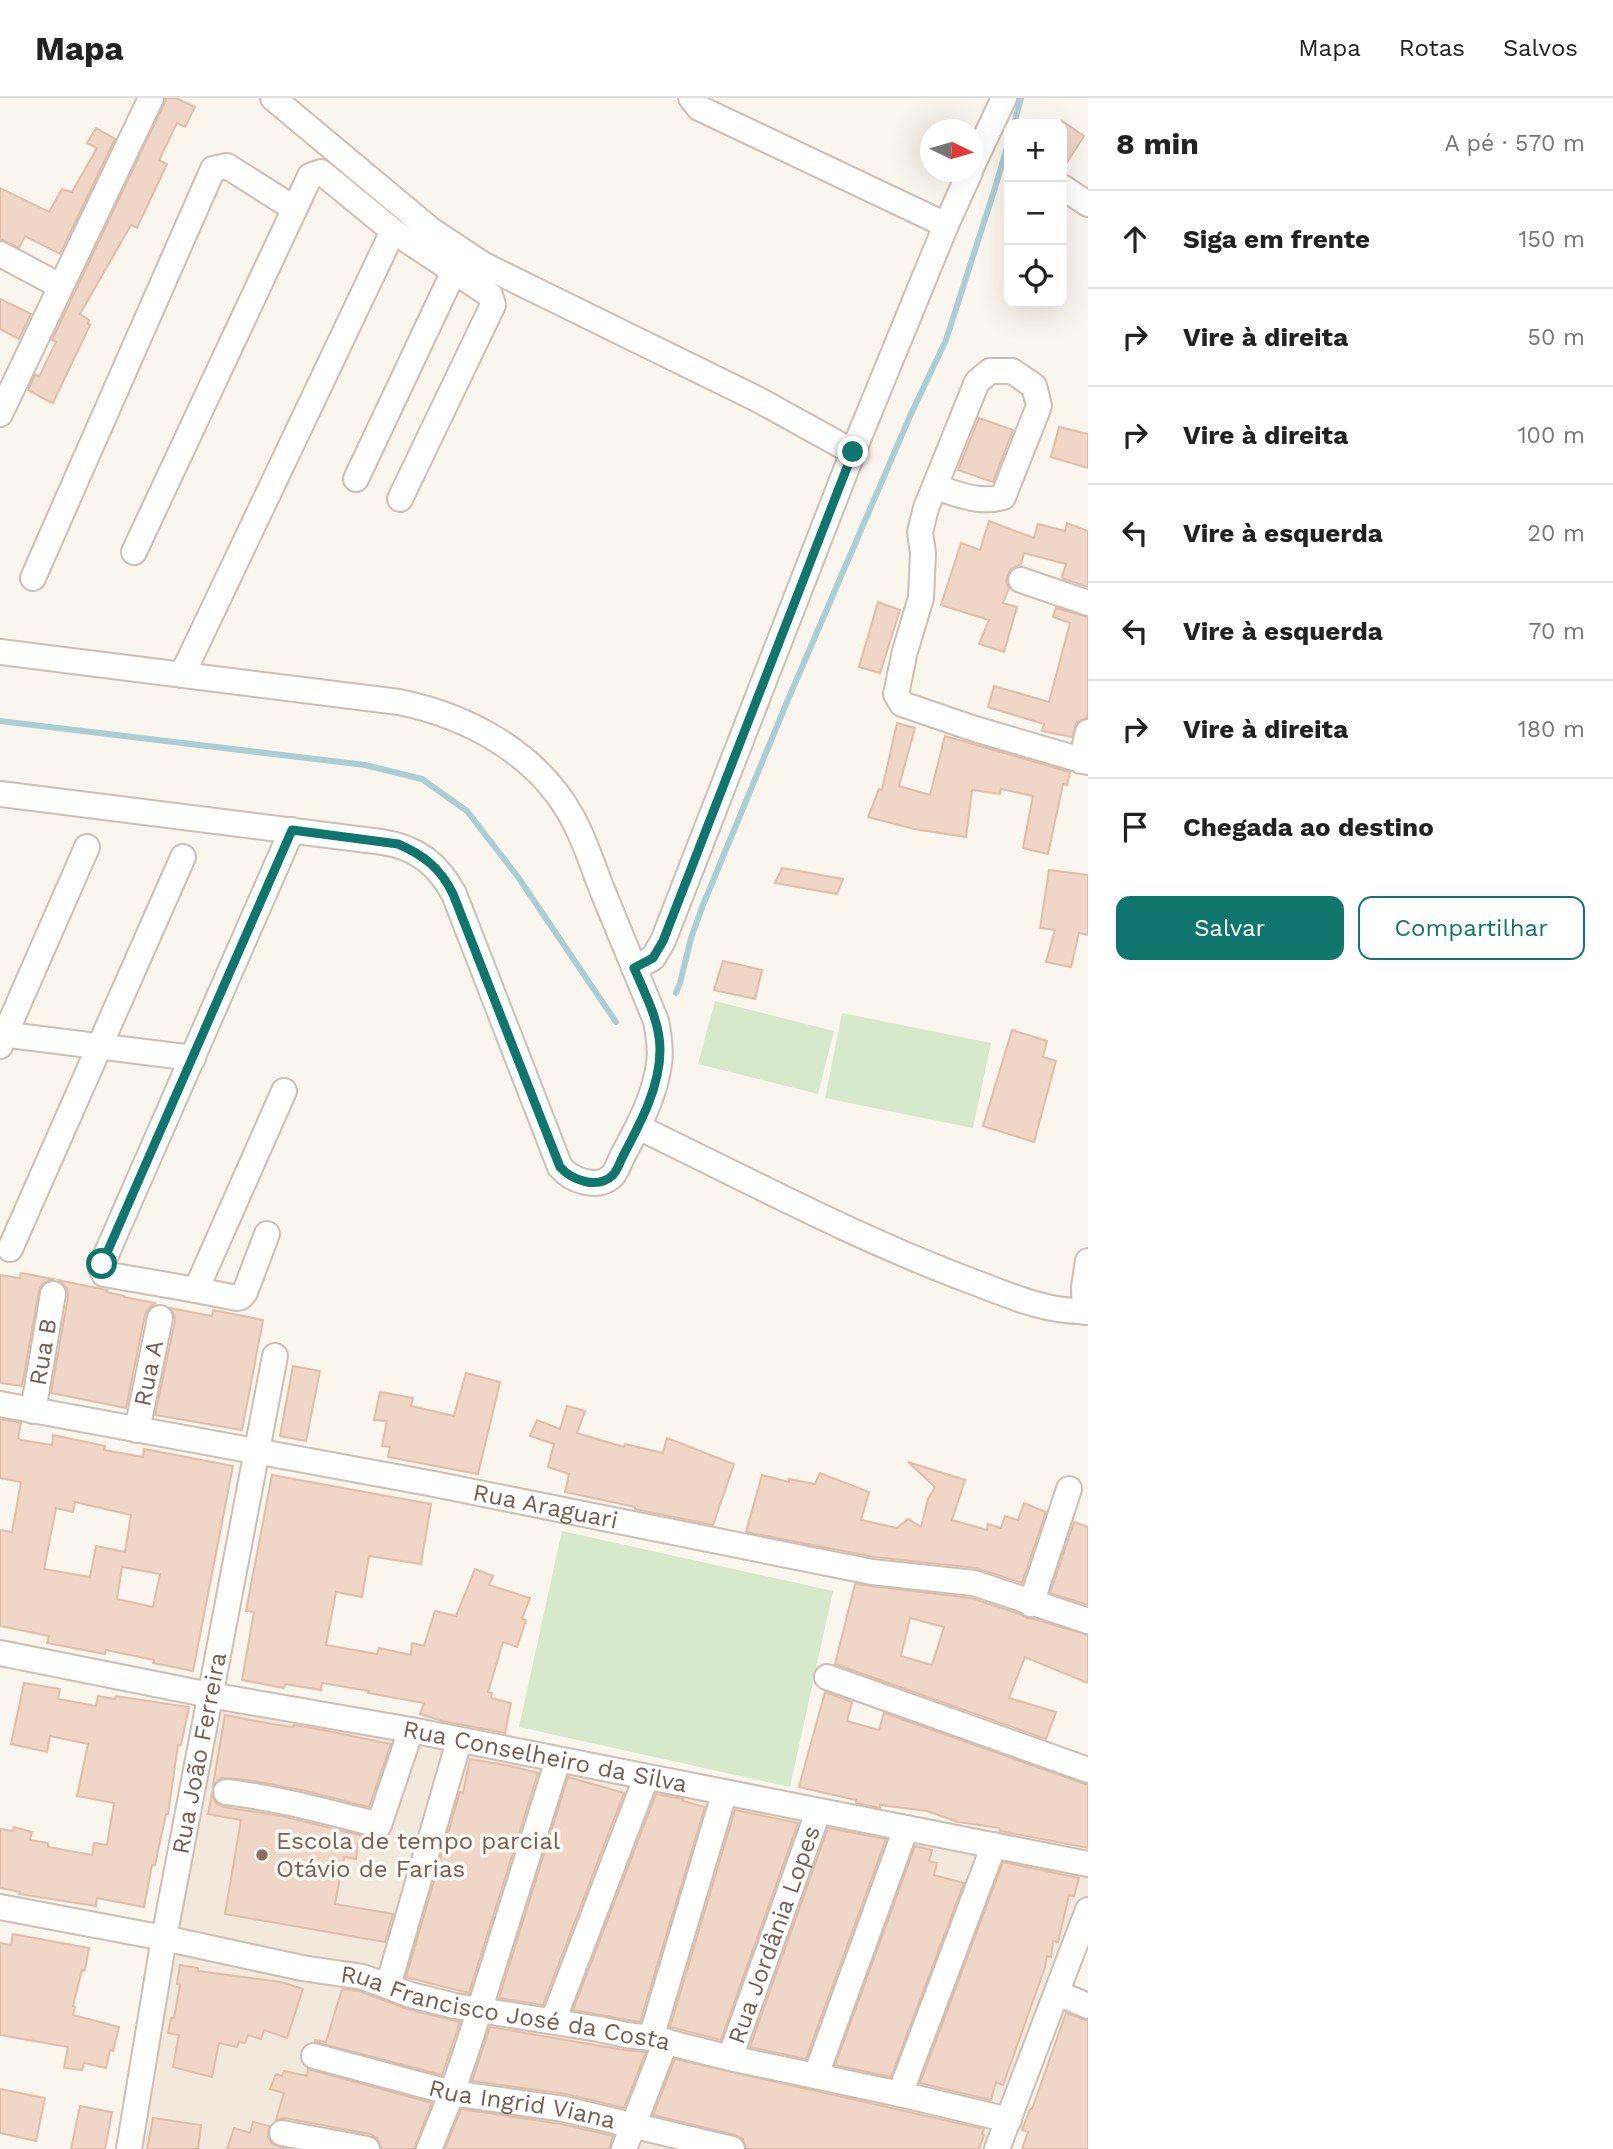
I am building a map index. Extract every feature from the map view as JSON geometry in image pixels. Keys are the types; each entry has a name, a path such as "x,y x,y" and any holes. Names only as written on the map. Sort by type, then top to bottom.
{"street":[{"path":"0,414 151,98"},
{"path":"273,98 431,230 484,265 759,400 853,452"},
{"path":"691,98 699,108 946,225"},
{"path":"983,143 1004,98"},
{"path":"33,578 213,169 227,166 295,209"},
{"path":"134,552 310,176 321,172 393,231 490,295 493,305 400,499"},
{"path":"634,968 653,958 663,941 853,452 965,182"},
{"path":"1067,190 1088,204"},
{"path":"182,675 393,231"},
{"path":"0,254 60,286"},
{"path":"356,479 454,271"},
{"path":"935,487 967,498 989,501 1003,497 1039,407 1034,386 1012,371 990,371 977,382 935,487 921,524 921,598 905,651 896,694 902,704 975,729 1085,761 1088,732"},
{"path":"1021,580 1088,603"},
{"path":"0,652 399,702 452,716 501,742 540,776 572,817 656,1021 660,1049 657,1078 638,1126 613,1175 598,1182 581,1181 565,1173 560,1167 453,894 438,869 414,851 398,844 0,794"},
{"path":"267,1234 245,1292 237,1298 107,1275 101,1268 292,830"},
{"path":"87,847 2,1038 193,1058"},
{"path":"10,1249 183,857"},
{"path":"196,1290 284,1091"},
{"path":"638,1126 826,1219 934,1267 1037,1305 1087,1311 1084,1287 1088,1261"},
{"name":"Rua B","path":"33,1410 53,1294"},
{"name":"Rua A","path":"137,1430 160,1318"},
{"name":"Rua João Ferreira","path":"129,2149 164,1938 275,1356"},
{"name":"Rua Araguari","path":"0,1405 434,1484 872,1573 974,1583 1088,1621"},
{"path":"1031,1604 1069,1489"},
{"name":"Rua Conselheiro da Silva","path":"0,1653 210,1695 411,1730 1088,1864"},
{"path":"827,1676 1088,1770"},
{"path":"226,1792 302,1804 379,1825 411,1730"},
{"path":"388,1986 460,1741"},
{"path":"429,2149 452,2093 558,1760"},
{"path":"553,2021 646,1778"},
{"path":"624,2149 635,2125 724,1794"},
{"name":"Rua Jordânia Lopes","path":"730,2058 818,1812"},
{"path":"816,2075 906,1828"},
{"path":"900,2094 994,1845"},
{"name":"Rua Francisco José da Costa","path":"0,1907 302,1968 363,1977 411,1995 455,2006 659,2039 730,2058 1009,2120"},
{"path":"997,2149 1088,1910"},
{"path":"1057,1993 1088,2006"},
{"name":"Rua Ingrid Viana","path":"314,2056 452,2093 564,2109 732,2149"},
{"path":"282,2133 367,2149"}],"shaded area":[{"path":"214,1687 1088,1864 1088,1908 993,2149 126,2149"}],"green space":[{"path":"715,1001 834,1031 818,1094 698,1064"},
{"path":"842,1013 991,1043 973,1128 825,1098"},
{"path":"562,1531 833,1591 790,1787 519,1727"}],"building":[{"path":"166,98 176,98 195,107 185,127 177,123 159,160 167,164 137,228 131,225 80,314 89,320 90,325 53,403 50,402 28,390 35,374 39,377 56,342 52,340"},
{"path":"1067,124 1084,136 1067,162"},
{"path":"96,128 115,139 60,254 25,236 19,248 0,239 0,188 49,212 62,189 72,192 97,148 87,143"},
{"path":"0,299 31,314 19,339 0,329"},
{"path":"979,418 1013,430 993,482 958,470"},
{"path":"1059,427 1088,434 1088,468 1051,457"},
{"path":"989,521 1034,538 1038,524 1065,531 1067,523 1088,531 1088,587 1062,577 1066,564 1024,553 1021,564 1011,569 1006,582 1009,588 1003,603 1017,607 1004,652 979,644 989,620 941,605 961,543 980,550"},
{"path":"878,602 900,610 880,673 859,667"},
{"path":"1056,608 1088,617 1088,711 1087,718 1077,722 1072,737 1042,731 1044,724 988,707 994,686 1049,702 1070,623 1053,617"},
{"path":"897,723 915,728 899,786 930,795 945,736 1070,772 1067,785 1063,784 1048,854 1023,848 1033,796 1001,789 1000,794 972,790 966,837 914,829 868,817 879,789 882,790"},
{"path":"782,868 843,879 837,894 775,883"},
{"path":"1049,870 1088,875 1088,935 1079,933 1071,967 1046,962 1055,930 1040,928"},
{"path":"723,961 762,970 755,999 714,990"},
{"path":"1012,1030 1047,1041 1043,1057 1056,1061 1034,1142 983,1126"},
{"path":"21,1273 53,1279 42,1284 39,1291 22,1386 0,1383 0,1275 20,1278"},
{"path":"58,1280 155,1303 145,1315 126,1408 51,1393 68,1297 67,1288"},
{"path":"170,1308 212,1316 213,1310 263,1320 242,1430 155,1415 175,1321"},
{"path":"293,1366 320,1371 306,1441 280,1436"},
{"path":"466,1373 500,1382 478,1474 388,1457 390,1447 382,1446 387,1421 374,1420 380,1392 413,1398 411,1406 454,1416"},
{"path":"567,1406 585,1411 577,1433 624,1447 625,1444 663,1453 667,1438 734,1464 713,1525 565,1492 569,1474 548,1467 554,1444 530,1436 537,1420 560,1429"},
{"path":"0,1419 21,1423 18,1438 21,1440 52,1445 53,1435 105,1446 104,1450 143,1457 144,1449 233,1466 193,1671 106,1650 105,1654 47,1643 49,1636 0,1626 0,1530 12,1532 21,1482 0,1478","holes":["75,1502 131,1515 125,1552 96,1546 90,1577 44,1569 56,1508 73,1512","122,1567 160,1574 153,1607 117,1599"]},
{"path":"908,1462 965,1480 952,1520 987,1530 988,1524 1001,1528 1005,1516 1018,1520 1024,1503 1046,1512 1022,1583 976,1568 874,1557 746,1532 762,1475 789,1482 789,1479 815,1484 820,1473 869,1492 861,1520 897,1528 908,1519 921,1527 928,1499 935,1487"},
{"path":"272,1475 431,1504 421,1564 369,1556 362,1597 336,1592 326,1645 377,1654 379,1648 411,1655 412,1643 424,1646 435,1611 456,1616 475,1569 493,1576 489,1585 530,1598 522,1619 526,1620 517,1647 503,1642 488,1692 492,1693 491,1698 511,1703 505,1733 442,1721 420,1714 424,1703 368,1693 369,1691 322,1683 321,1690 285,1684 284,1688 242,1680 254,1612 246,1611"},
{"path":"1074,1522 1088,1527 1088,1605 1050,1593"},
{"path":"855,1584 971,1598 1027,1618 1088,1635 1088,1683 1025,1657 1009,1698 1056,1712 1046,1739 835,1664","holes":["910,1618 944,1627 932,1665 901,1656"]},
{"path":"24,1683 60,1689 58,1699 96,1706 98,1696 115,1699 116,1696 189,1707 181,1745 178,1745 168,1814 155,1865 152,1865 144,1907 97,1898 96,1906 19,1894 20,1892 0,1888 0,1829 13,1831 14,1827 32,1832 30,1840 48,1843 48,1847 92,1855 94,1843 107,1845 114,1803 77,1796 88,1744 50,1736 47,1752 11,1744"},
{"path":"825,1692 852,1702 847,1721 879,1730 884,1713 1088,1785 1088,1848 1000,1831 999,1828 958,1822 927,1811 880,1805 880,1808 856,1803 856,1800 799,1787"},
{"path":"225,1715 391,1744 369,1807 248,1780 221,1778 213,1785"},
{"path":"470,1759 538,1773 469,1993 406,1977 460,1792 463,1793"},
{"path":"568,1777 624,1793 543,2005 499,1998"},
{"path":"212,1794 216,1803 223,1807 281,1816 376,1839 373,1848 358,1843 356,1859 344,1857 335,1904 393,1914 385,1942 225,1914 241,1820 208,1814"},
{"path":"656,1794 705,1807 640,2022 573,2010"},
{"path":"735,1810 798,1823 721,2040 670,2027"},
{"path":"828,1828 886,1839 806,2059 750,2047"},
{"path":"915,1846 932,1850 929,1861 937,1863 934,1875 964,1883 891,2077 835,2065"},
{"path":"1003,1862 1079,1878 1074,1896 1069,1895 1058,1942 1053,1941 1051,1957 1047,1956 1003,2085 996,2082 991,2100 920,2083"},
{"path":"13,1934 89,1948 73,2015 119,2027 106,2068 84,2063 82,2070 64,2068 68,2047 0,2035 0,1943 11,1945"},
{"path":"180,1965 198,1968 198,1971 281,1982 303,1989 287,2038 264,2030 261,2039 248,2035 245,2043 239,2042 237,2047 219,2043 212,2077 173,2067 179,2035 168,2033 171,2018 174,2018 180,1985 177,1984"},
{"path":"342,1989 359,1991 407,2009 460,2022 442,2075 315,2042 326,2042"},
{"path":"1066,2013 1088,2021 1088,2149 1022,2149 1028,2132 1022,2130"},
{"path":"490,2027 646,2052 624,2108 566,2094 472,2081"},
{"path":"675,2059 984,2129 984,2135 979,2149 746,2149 743,2139 735,2135 653,2115"},
{"path":"308,2069 432,2103 414,2149 382,2149 377,2138 370,2134 285,2118 276,2120 284,2093 270,2089 276,2074 282,2076 284,2071 307,2076"},
{"path":"0,2089 45,2098 36,2141 0,2133"},
{"path":"80,2106 112,2112 105,2149 71,2149"},
{"path":"461,2109 561,2124 613,2136 609,2149 445,2149"},
{"path":"153,2118 201,2125 198,2149 147,2149"},
{"path":"253,2122 269,2126 268,2137 272,2144 287,2149 227,2149 234,2128 250,2133"}],"waterway":[{"path":"1015,119 1021,98"},
{"path":"676,993 703,905 910,416 946,340 1004,157"},
{"path":"0,721 365,765 422,779 467,811 518,877 616,1022"}],"place":[{"name":"Escola de tempo parcial Otávio de Farias","path":"262,1855"}],"route":[{"path":"102,1264 292,830 398,844 414,851 438,869 453,894 560,1167 565,1173 581,1181 598,1182 613,1175 638,1126 657,1078 659,1063 656,1021 634,968 653,958 663,941 853,452"}]}
